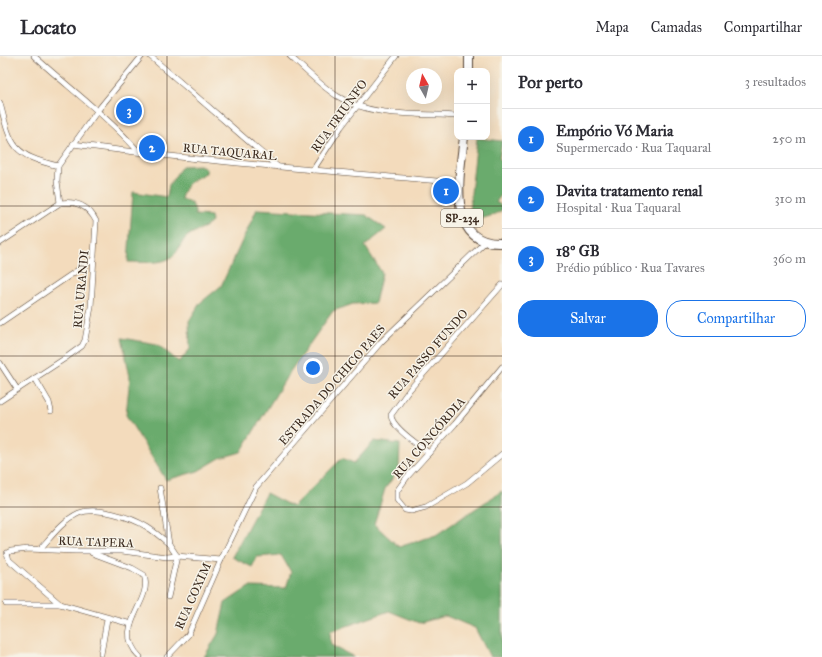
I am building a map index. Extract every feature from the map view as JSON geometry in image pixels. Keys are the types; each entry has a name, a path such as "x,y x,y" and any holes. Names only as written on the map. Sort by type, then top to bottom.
{"main road":[{"path":"467,57 469,68"},
{"name":"SP-234","path":"464,140 460,183 461,216 467,228 474,236 485,242 502,243"}],"street":[{"path":"34,56 64,84 98,110 138,151"},
{"path":"0,243 60,203 57,181 58,166 98,110 142,56"},
{"path":"150,56 278,167"},
{"path":"290,56 330,91 357,106 381,112 454,116"},
{"name":"RUA TRIUNFO","path":"313,170 325,149 396,56"},
{"path":"0,103 11,141 17,150 36,161 58,166"},
{"name":"RUA TAQUARAL","path":"73,144 138,151 185,159 460,183"},
{"name":"RUA URANDI","path":"0,401 74,352 86,340 90,324 96,221 86,207 71,202 60,203"},
{"name":"ESTRADA DO CHICO PAES","path":"221,560 250,498 262,480 381,342 485,242"},
{"path":"0,323 94,260"},
{"name":"RUA PASSO FUNDO","path":"429,453 397,427 391,419 391,415 414,384 502,285"},
{"path":"0,363 17,389"},
{"name":"RUA CONCÓRDIA","path":"502,367 397,491 397,500 405,510 418,510 440,500 480,474 502,454"},
{"path":"35,378 47,398 51,411"},
{"path":"160,488 169,544"},
{"path":"40,549 61,525 78,514 88,511 108,513 130,519 147,527 169,544 177,556 168,597"},
{"name":"RUA TAPERA","path":"60,604 7,558 8,552 20,549 89,552 122,551 167,557 177,556 221,560"},
{"path":"89,552 132,568 144,575 145,585 129,630 133,650 140,657"},
{"name":"RUA COXIM","path":"166,657 188,635 221,560"},
{"path":"6,604 60,604 107,619 131,624"},
{"path":"101,654 107,619"}],"green space":[{"path":"477,140 502,141 499,159 502,160 502,194 496,202 502,206 502,210 474,223 469,212"},
{"path":"200,165 206,168 206,173 197,177 184,189 181,199 192,204 195,215 211,216 212,222 188,236 175,254 169,259 158,262 128,262 133,192 167,197 169,185 182,166"},
{"path":"257,209 366,215 386,229 365,246 382,273 375,303 353,304 333,311 289,373 241,452 220,458 198,471 166,480 126,415 130,377 122,338 157,344 179,362 190,349 189,321 200,303 221,286"},
{"path":"374,441 400,444 399,469 385,489 374,524 399,547 436,535 502,491 502,657 490,657 475,628 446,616 419,623 389,611 330,632 331,645 354,657 204,657 218,634 225,603 249,587 286,588 291,572 281,555 257,557 252,567 232,557 266,493 293,507 342,458 354,463"}],"place":[{"name":"18º GB","path":"129,111"},
{"name":"Davita tratamento renal","path":"152,148"},
{"name":"Empório Vó Maria","path":"446,191"}]}
